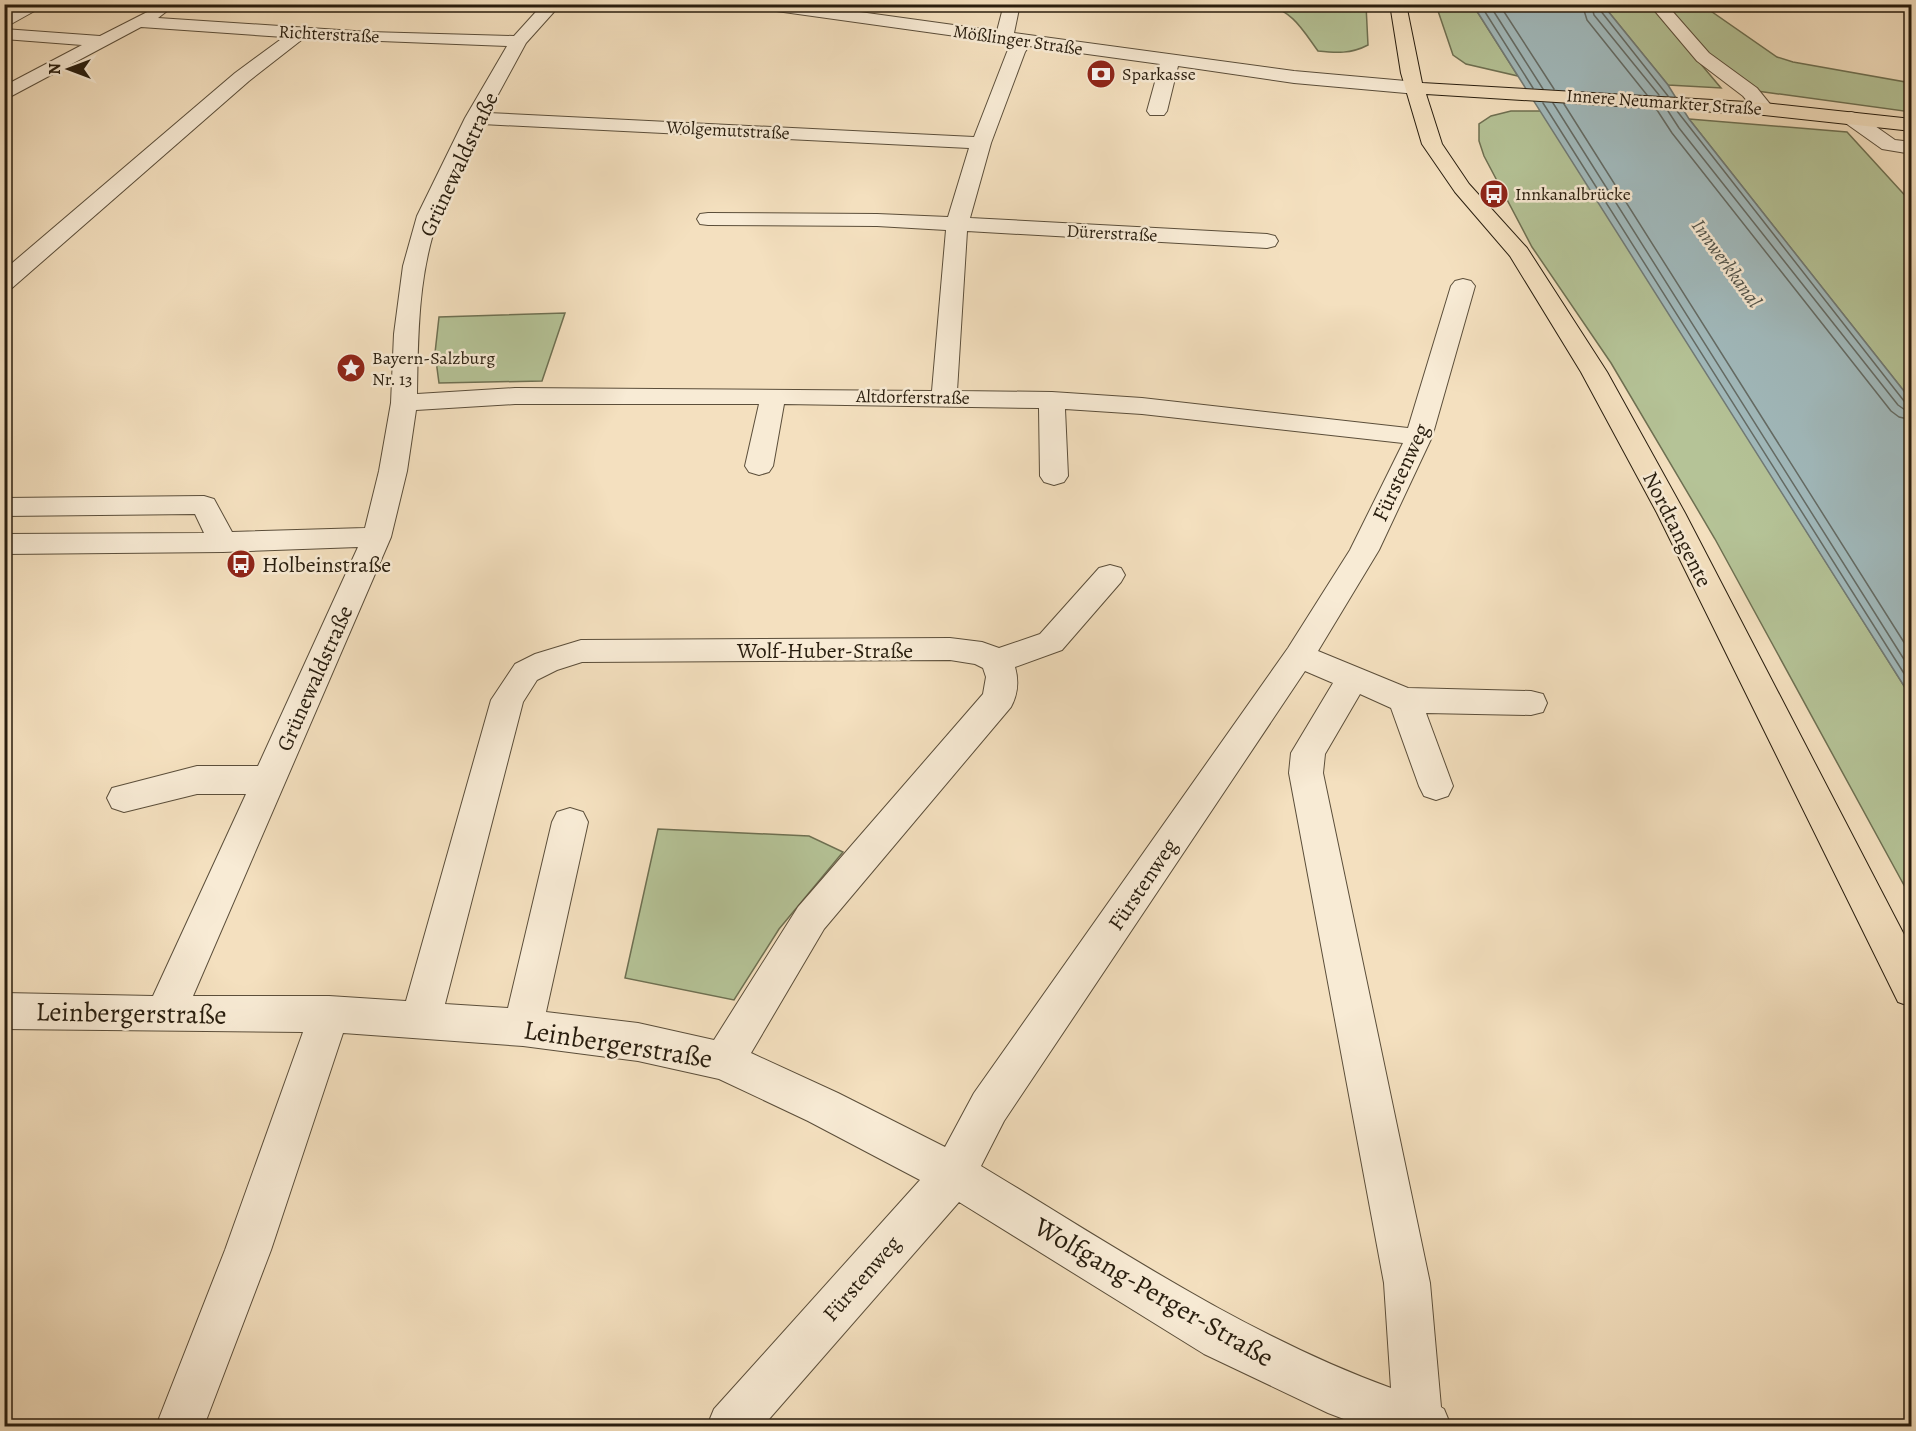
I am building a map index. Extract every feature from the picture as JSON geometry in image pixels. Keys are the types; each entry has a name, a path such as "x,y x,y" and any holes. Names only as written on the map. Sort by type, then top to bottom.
{"main road":[{"name":"Nordtangente","path":"1398,4 1410,72 1417,88 1429,135 1444,164 1519,253 1600,382 1671,513 1911,990"},
{"name":"Innere Neumarkter Straße","path":"1417,88 1764,109 1911,125"}],"street":[{"path":"4,23 39,4"},
{"path":"4,94 170,4"},
{"name":"Grünewaldstraße","path":"165,1014 377,537 393,471 404,403 406,334 414,266 428,216 475,118 519,41 553,4"},
{"name":"Mößlinger Straße","path":"762,4 1294,77 1417,88"},
{"path":"944,397 957,225 981,143 1016,52 1012,4"},
{"path":"1657,4 1703,57 1750,92 1764,109"},
{"name":"Richterstraße","path":"138,22 300,33 519,41"},
{"path":"4,283 30,258 242,77 300,33"},
{"path":"4,34 101,41"},
{"path":"1157,111 1170,61"},
{"name":"Wolgemutstraße","path":"475,118 981,143"},
{"path":"1851,118 1889,145 1911,148"},
{"name":"Dürerstraße","path":"708,219 877,220 1268,241"},
{"path":"4,257 30,258"},
{"name":"Fürstenweg","path":"731,1426 954,1174 989,1107 1299,656 1364,550 1419,437 1462,286"},
{"name":"Altdorferstraße","path":"404,403 515,396 944,397 1052,400 1142,406 1419,437"},
{"path":"759,466 773,396"},
{"path":"1052,400 1054,476"},
{"path":"4,507 204,505 223,542"},
{"path":"4,544 223,542 377,537"},
{"path":"724,1061 811,918 999,698 1002,676 997,661 1051,642 1110,575"},
{"name":"Wolf-Huber-Straße","path":"422,1020 507,700 526,672 546,662 581,651 950,649 982,653 997,661"},
{"path":"1299,656 1405,700 1531,703"},
{"path":"1353,678 1308,753 1306,773 1407,1283 1423,1425"},
{"path":"1405,700 1436,786"},
{"path":"124,798 197,780 269,780"},
{"path":"523,1028 570,822"},
{"name":"Leinbergerstraße","path":"4,1011 329,1014 523,1028 638,1042 724,1061 823,1107 954,1174"},
{"path":"180,1426 249,1250 329,1014"},
{"name":"Wolfgang-Perger-Straße","path":"954,1174 1221,1337 1346,1396 1423,1425"}],"green space":[{"path":"1266,5 1366,5 1368,45 1343,52 1318,51 1302,28 1290,16"},
{"path":"1436,5 1473,5 1518,76 1466,64 1453,55"},
{"path":"1603,5 1702,5 1777,57 1793,62 1911,83 1911,112 1757,91 1694,56 1721,88 1668,85"},
{"path":"1511,111 1542,111 1911,697 1911,898 1715,539 1611,363 1532,247 1484,156 1479,141 1479,124 1491,116"},
{"path":"1689,119 1847,132 1911,202 1911,400"},
{"path":"565,313 542,381 439,383 435,353 439,317"},
{"path":"658,829 809,836 843,852 779,929 734,1000 625,978"}],"water":[{"name":"Innwerkkanal","path":"1473,5 1603,5 1668,85 1689,119 1911,400 1911,697"}],"place":[{"name":"Sparkasse","path":"1101,74"},
{"name":"Innkanalbrücke","path":"1494,194"},
{"name":"Bayern-Salzburg Nr. 13","path":"351,368"},
{"name":"Holbeinstraße","path":"241,564"}]}
